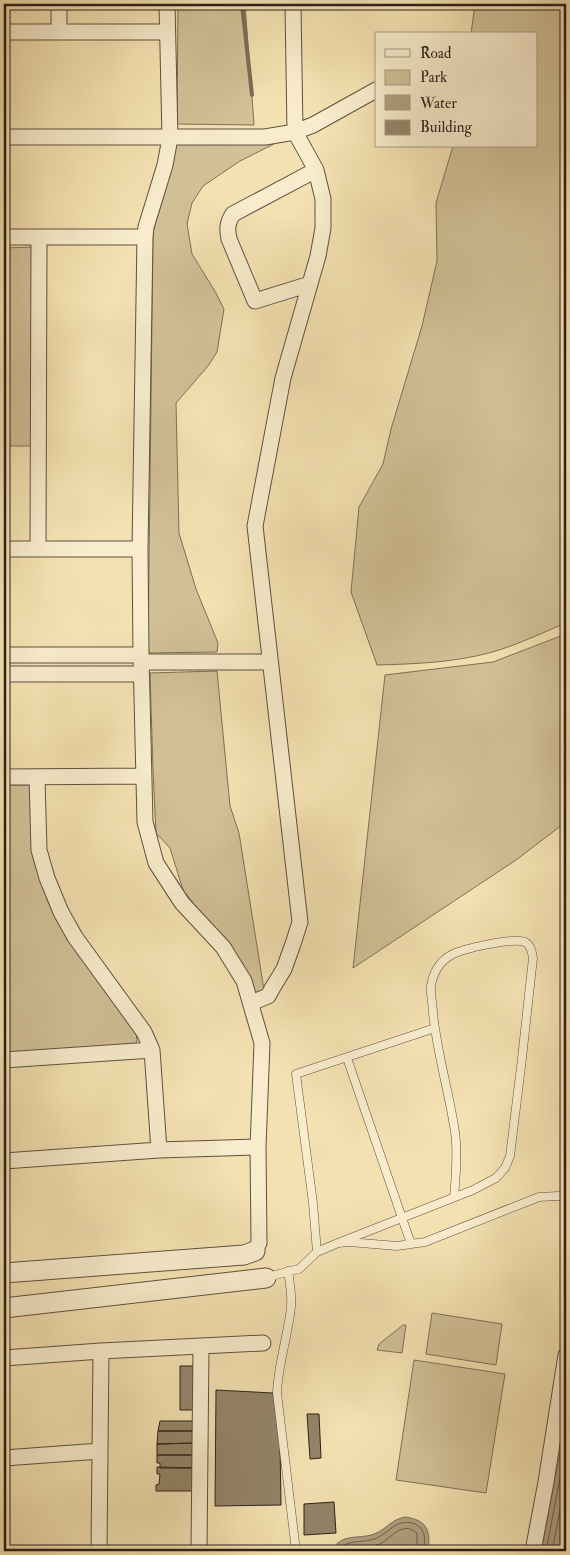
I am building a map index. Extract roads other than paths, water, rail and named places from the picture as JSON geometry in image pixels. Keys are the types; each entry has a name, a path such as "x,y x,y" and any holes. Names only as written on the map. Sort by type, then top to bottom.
{"street":[{"path":"59,4 59,32"},
{"path":"4,1273 244,1255 254,1251 259,1243 258,1147 262,1043 244,981 223,947 182,903 156,863 145,822 140,549 145,237 146,227 165,165 170,138 167,4"},
{"path":"251,1003 268,996 271,992 284,968 300,922 255,526 283,378 318,256 322,228 323,199 316,170 295,132 293,4"},
{"path":"4,32 167,32"},
{"path":"4,137 262,137 295,132 313,125 375,91"},
{"path":"310,284 255,301 227,230 228,221 233,214 316,170"},
{"path":"38,549 39,237"},
{"path":"4,238 145,237"},
{"path":"4,549 140,549"},
{"path":"4,655 141,664"},
{"path":"4,674 141,664 211,661 270,662"},
{"path":"4,778 144,776"},
{"path":"37,778 39,850 57,903 75,938 144,1032 152,1050 160,1150"},
{"path":"4,1060 152,1050"},
{"path":"4,1161 160,1150 258,1147"},
{"path":"4,1308 266,1278"},
{"path":"4,1358 263,1343"},
{"path":"199,1551 201,1346"},
{"path":"99,1551 101,1351"},
{"path":"533,1551 566,1355"},
{"path":"4,1458 100,1451"}],"lane":[{"path":"266,1278 299,1268 317,1252 338,1243 473,1190 496,1178 505,1168 510,1156 522,1067 533,958 531,947 525,942 511,940 490,943 451,955 438,966 433,974 431,988 435,1028 456,1134 454,1197"},
{"path":"317,1252 313,1203 296,1074 435,1028"},
{"path":"347,1058 411,1244"},
{"path":"338,1243 397,1246 411,1244 438,1237 539,1197 566,1197"},
{"path":"288,1271 292,1293 291,1309 277,1393 296,1551"}],"water":[{"path":"566,1421 566,1551 541,1551"},
{"path":"405,1517 412,1518 426,1527 429,1537 428,1551 331,1551 340,1541 374,1534 396,1520"}],"waterway":[{"path":"242,4 252,95"}]}
